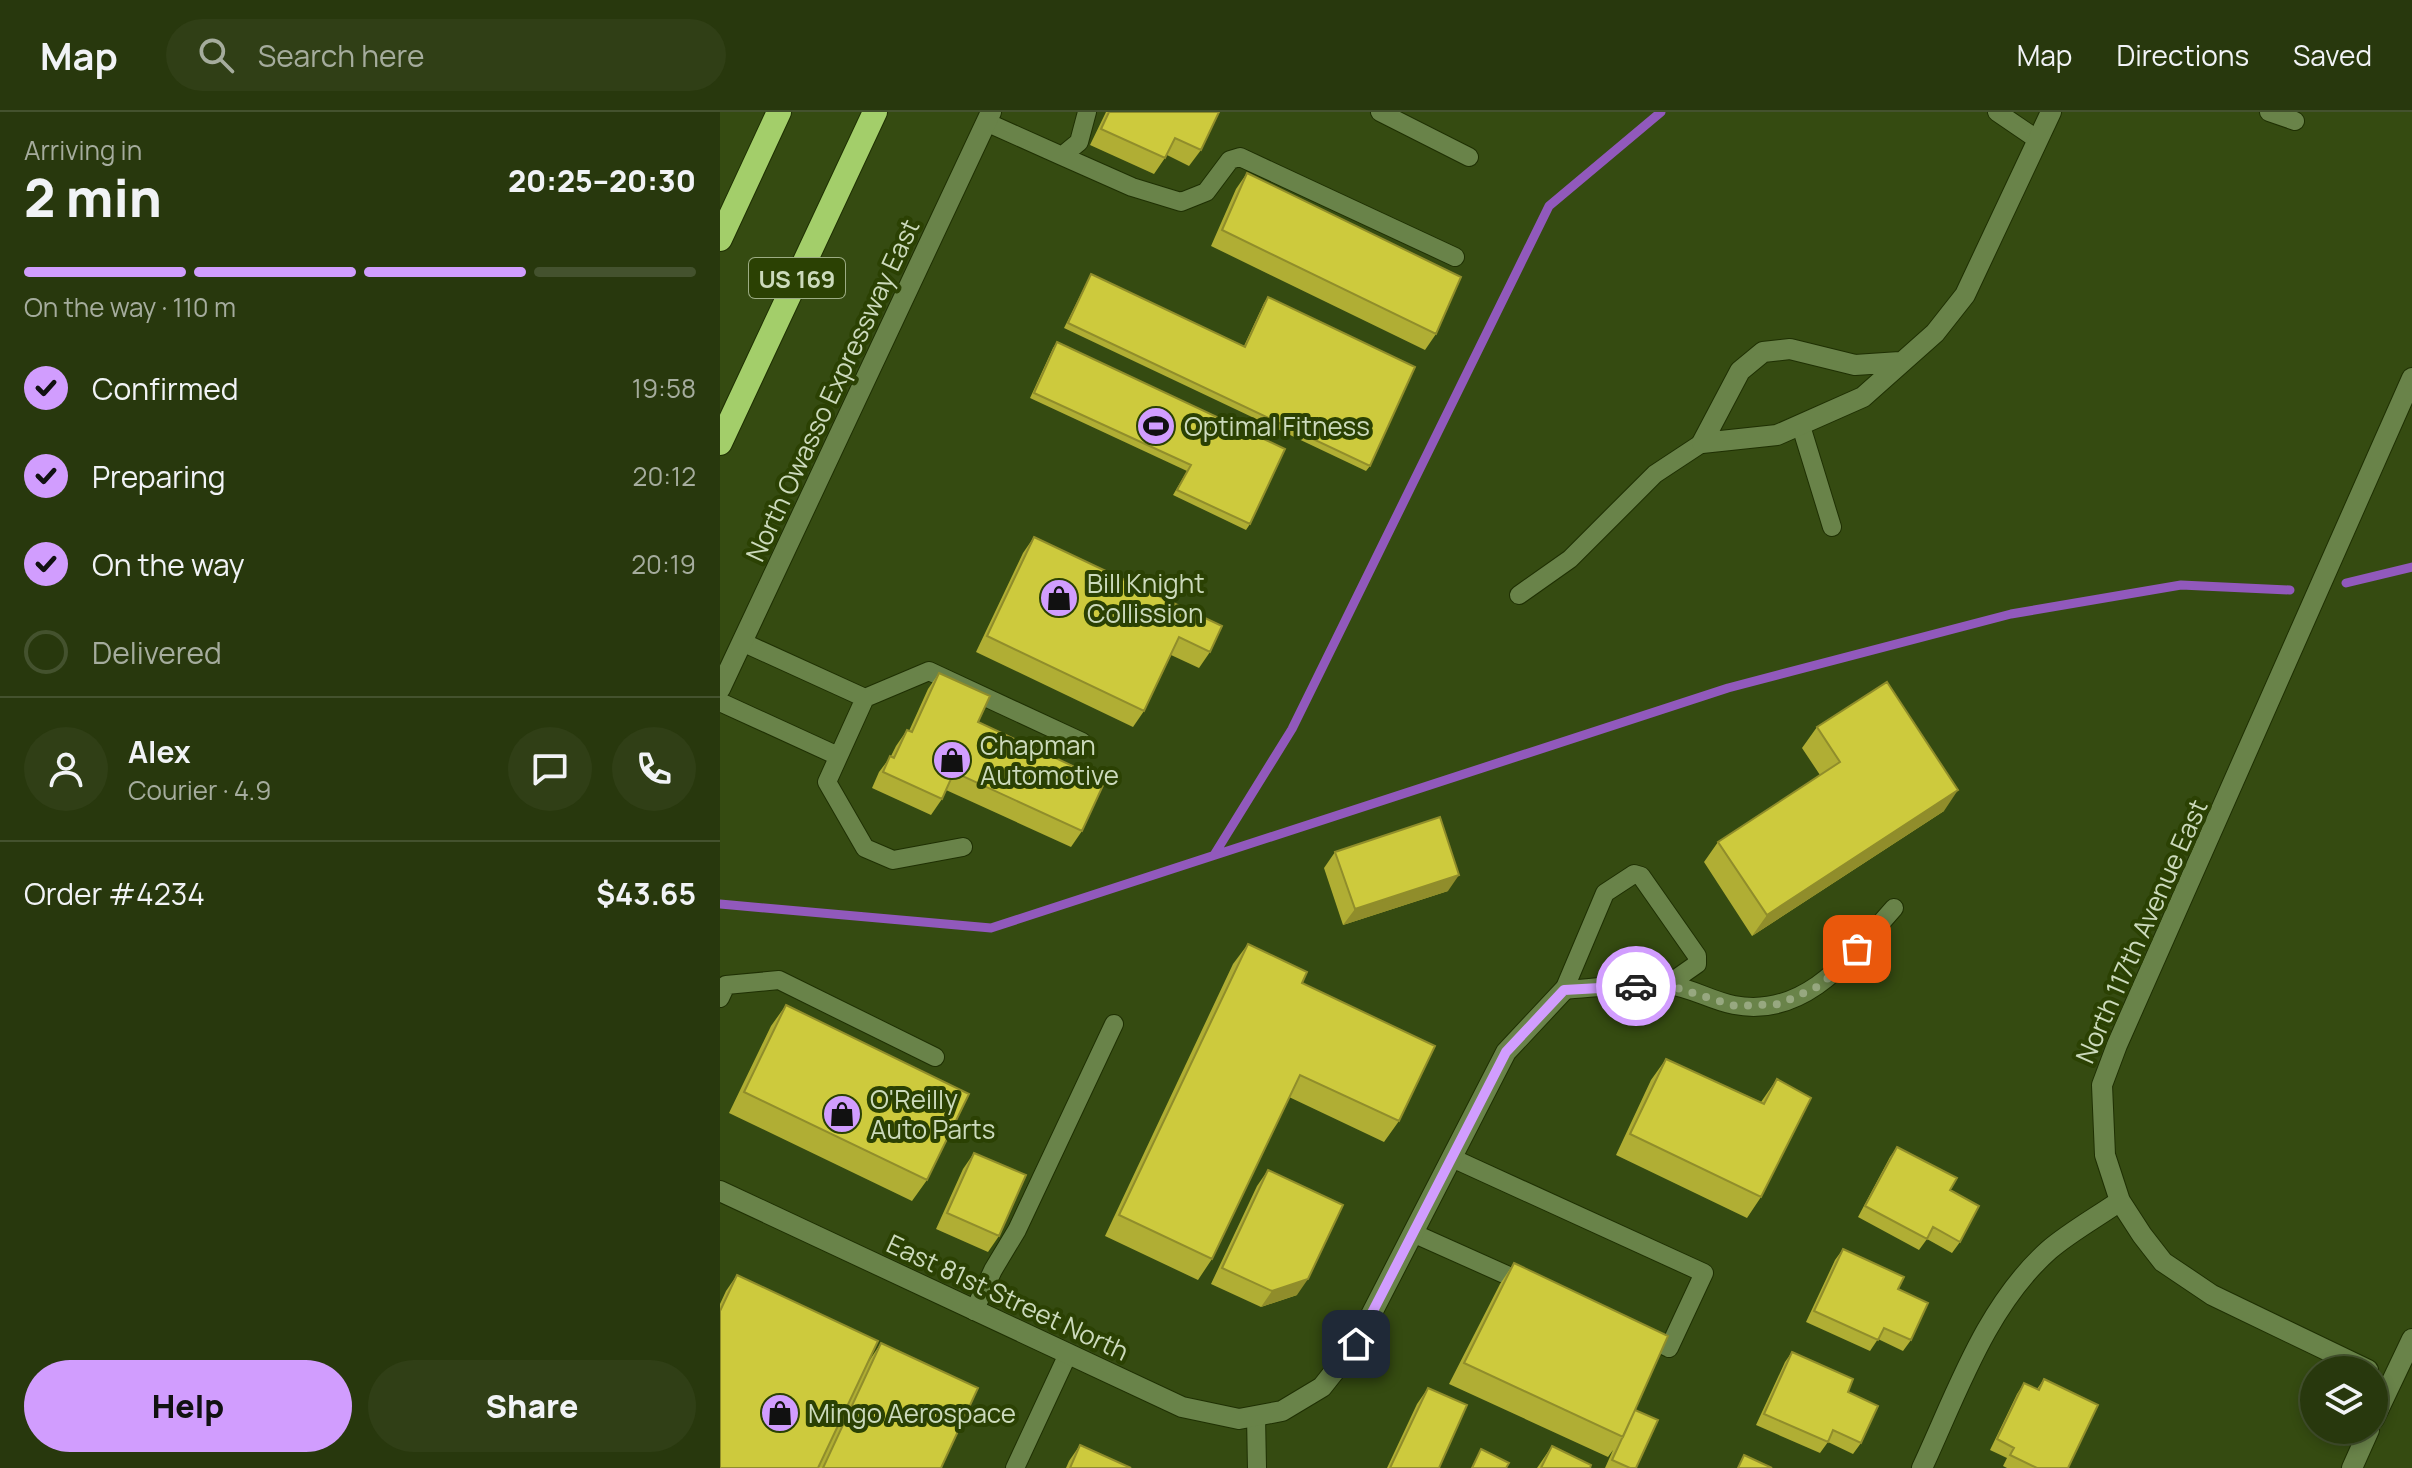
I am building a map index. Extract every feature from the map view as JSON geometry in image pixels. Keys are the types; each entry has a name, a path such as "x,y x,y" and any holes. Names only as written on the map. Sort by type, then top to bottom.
{"highway":[{"name":"US 169","path":"720,239 779,112"},
{"name":"US 169","path":"720,443 875,112"}],"street":[{"path":"1702,443 1777,435 1863,397 1935,333 1965,295 2051,112"},
{"name":"North Owasso Expressway East","path":"720,689 989,117"},
{"path":"1702,443 1740,371 1763,352 1790,349 1855,365 1900,362"},
{"name":"North 117th Avenue East","path":"2120,1201 2105,1155 2102,1085 2412,378"},
{"path":"1415,1234 1506,1052 1564,990"},
{"name":"East 81st Street North","path":"720,1191 1182,1407 1239,1419 1282,1411 1322,1387 1356,1344 1415,1234"},
{"path":"1922,1468 1994,1317 2020,1280 2050,1249 2120,1201 2163,1262 2212,1295 2339,1356"},
{"path":"2388,1370 2412,1339"},
{"path":"2352,1468 2363,1444"}],"lane":[{"path":"1062,156 1079,142 1087,112"},
{"path":"1380,112 1469,157"},
{"path":"1997,112 2038,140"},
{"path":"2269,112 2295,121"},
{"path":"989,117 1062,156 1132,187 1181,202 1206,192 1230,160 1240,157 1455,257"},
{"path":"1801,426 1832,527"},
{"path":"1519,595 1570,559 1655,474 1702,443"},
{"path":"742,642 865,698"},
{"path":"963,847 893,860 865,848 827,782 865,698 929,671 1082,742"},
{"path":"720,702 838,756"},
{"path":"1667,985 1697,964 1697,956 1641,876 1634,874 1605,893 1564,990 1667,985 1735,1006 1780,1004 1807,993 1830,978 1894,908"},
{"path":"720,998 726,985 779,980 935,1057"},
{"path":"974,1311 993,1270 1017,1230 1114,1024"},
{"path":"1452,1158 1704,1273 1669,1348 1627,1329"},
{"path":"1415,1234 1542,1291"},
{"path":"1015,1468 1068,1354"},
{"path":"1256,1416 1257,1468"}],"building":[{"path":"1109,112 1219,112 1201,150 1175,138 1165,158 1101,129"},
{"path":"1247,173 1461,277 1436,334 1222,230"},
{"path":"1091,274 1245,347 1268,297 1415,367 1370,466 1068,323"},
{"name":"Optimal Fitness","path":"1057,342 1285,449 1250,524 1177,490 1191,465 1034,393"},
{"name":"Bill Knight Collission","path":"1034,537 1222,626 1210,652 1179,637 1144,711 987,636"},
{"name":"Chapman Automotive","path":"939,673 990,696 978,722 1105,781 1082,831 954,772 942,799 883,772 890,756 894,758 907,730 912,732"},
{"path":"1887,682 1958,790 1767,915 1718,842 1840,762 1817,727"},
{"path":"1440,817 1459,875 1355,909 1335,852"},
{"path":"1248,944 1307,972 1302,983 1435,1046 1399,1121 1300,1075 1212,1259 1119,1215"},
{"name":"O'Reilly Auto Parts","path":"786,1005 969,1094 927,1180 744,1092"},
{"path":"1666,1059 1764,1104 1777,1079 1811,1098 1761,1197 1630,1134"},
{"path":"1897,1147 1957,1178 1950,1190 1979,1206 1960,1242 1933,1227 1927,1239 1865,1206"},
{"path":"974,1153 1026,1175 999,1236 947,1213"},
{"path":"1268,1170 1343,1205 1308,1279 1272,1291 1222,1268"},
{"path":"1843,1249 1904,1277 1898,1289 1928,1303 1911,1340 1884,1328 1878,1340 1814,1311"},
{"path":"1514,1263 1668,1336 1623,1437 1464,1363"},
{"name":"Mingo Aerospace","path":"737,1275 878,1341 818,1468 720,1468 720,1311"},
{"path":"881,1343 978,1388 941,1468 823,1468"},
{"path":"1792,1352 1853,1379 1848,1392 1878,1406 1861,1443 1833,1430 1828,1442 1764,1414"},
{"path":"2044,1379 2098,1405 2068,1468 2037,1468 2010,1455 2014,1448 1997,1439 2024,1383 2039,1390"},
{"path":"1428,1388 1467,1405 1439,1468 1390,1468"},
{"path":"1635,1410 1658,1420 1636,1468 1630,1468 1612,1460"},
{"path":"1080,1445 1131,1468 1070,1468"},
{"path":"1552,1446 1591,1465 1590,1468 1541,1468"},
{"path":"1481,1449 1509,1463 1506,1468 1472,1468"},
{"path":"1744,1455 1772,1468 1738,1468"}],"waterway":[{"path":"1214,855 1292,729 1549,206 1661,112"},
{"path":"2346,583 2412,567"},
{"path":"720,904 991,928 1728,688 2011,614 2181,585 2290,590"}],"way so far":[{"path":"1636,986 1667,985 1735,1006 1780,1004 1821,985 1857,949"}],"place":[{"name":"Optimal Fitness","path":"1156,426"},
{"name":"Bill Knight Collission","path":"1059,598"},
{"name":"Chapman Automotive","path":"952,760"},
{"name":"O'Reilly Auto Parts","path":"842,1114"},
{"name":"Mingo Aerospace","path":"780,1413"}],"route":[{"path":"1356,1344 1506,1052 1564,990 1636,986"}]}
